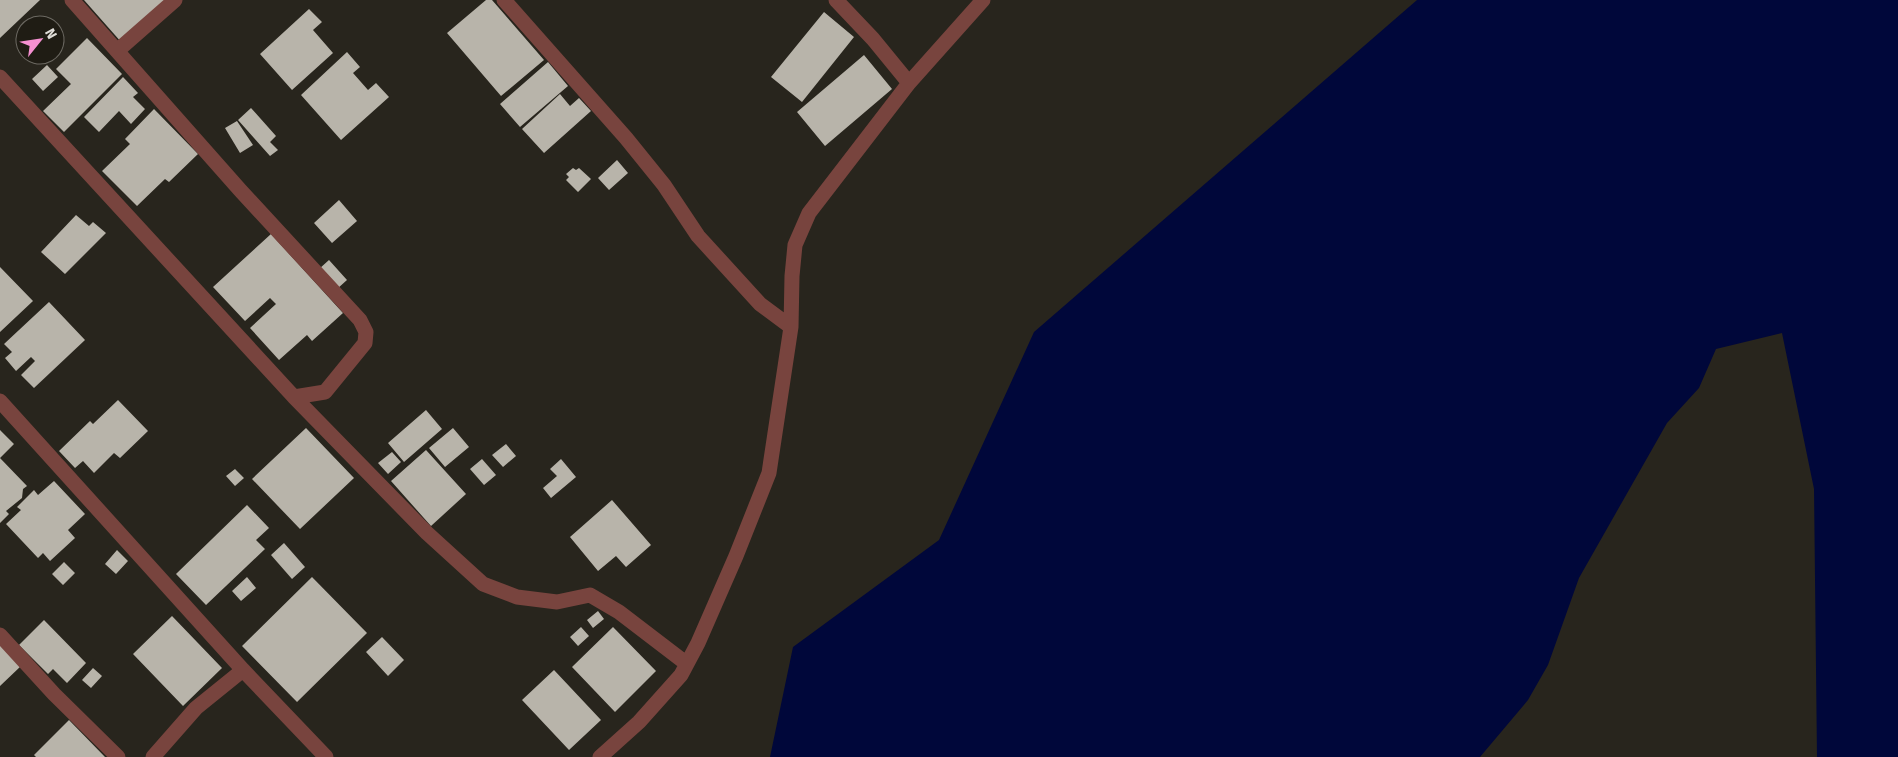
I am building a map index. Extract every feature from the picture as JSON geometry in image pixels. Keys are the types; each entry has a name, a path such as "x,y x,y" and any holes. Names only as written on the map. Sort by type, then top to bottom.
{"street":[{"path":"72,0 240,190 360,320 366,332 364,343 325,392 294,397"},
{"path":"117,51 175,0"},
{"path":"504,0 626,138 664,185 698,236 760,304 791,327"},
{"path":"836,0 873,39 909,83"},
{"path":"600,757 639,722 681,675 736,556 769,473 791,327 795,245 809,213 909,83 983,0"},
{"path":"0,77 294,397 427,533 483,584 517,598 557,602 590,595 619,612 687,664"},
{"path":"0,401 243,670 326,757"},
{"path":"0,635 54,694 118,757"},
{"path":"153,757 196,708 243,670"}],"shaded area":[{"path":"1417,0 1898,0 1898,757 1817,757 1814,489 1782,333 1716,349 1699,388 1667,423 1579,578 1548,665 1528,700 1480,757 770,757 793,647 939,540 1034,332"}],"building":[{"path":"0,0 40,0 24,15 15,15 15,24 0,38"},
{"path":"84,0 171,0 122,43"},
{"path":"486,0 492,0 544,60 501,96 447,33"},
{"path":"309,9 322,22 313,30 333,53 292,90 260,54"},
{"path":"824,12 854,37 802,102 771,77"},
{"path":"87,38 122,74 64,132 43,111 71,84 56,69 60,65 65,65 65,60"},
{"path":"347,52 360,67 353,73 368,90 376,83 389,97 341,140 301,95"},
{"path":"864,55 892,89 825,146 797,112"},
{"path":"548,62 568,86 520,127 500,104"},
{"path":"47,65 58,77 43,91 32,79"},
{"path":"123,77 138,93 133,97 145,109 131,124 119,111 99,132 84,117"},
{"path":"560,94 570,106 579,98 591,111 544,153 522,129"},
{"path":"251,108 276,136 270,142 278,150 270,156 238,120"},
{"path":"154,109 198,154 169,182 165,179 137,206 102,171 130,144 125,139"},
{"path":"237,121 253,145 240,153 225,128"},
{"path":"617,160 628,173 609,190 598,178"},
{"path":"573,168 576,170 579,168 591,179 578,192 566,180 569,177 566,174"},
{"path":"339,200 357,221 332,243 314,223"},
{"path":"76,215 89,226 93,222 106,233 65,274 41,252"},
{"path":"271,234 343,313 312,341 307,335 279,360 250,328 276,304 270,298 245,321 213,287"},
{"path":"329,260 347,280 337,289 319,269"},
{"path":"0,267 33,301 0,332"},
{"path":"49,302 85,340 34,388 21,375 35,361 31,357 16,371 5,358 12,352 4,344"},
{"path":"118,400 148,431 120,458 114,453 94,473 83,461 75,468 59,451 90,421 93,424"},
{"path":"426,410 442,429 404,462 388,443"},
{"path":"306,428 354,478 300,529 252,479"},
{"path":"453,428 469,447 445,467 429,448"},
{"path":"0,430 14,444 0,458"},
{"path":"506,444 516,456 503,467 492,455"},
{"path":"426,450 466,494 431,526 391,481"},
{"path":"392,452 401,462 388,474 378,463"},
{"path":"0,458 27,486 23,489 22,498 6,511 9,514 0,523"},
{"path":"482,459 496,475 484,485 470,469"},
{"path":"561,459 576,477 551,498 543,488 557,476 550,469"},
{"path":"235,469 244,478 235,486 226,476"},
{"path":"54,481 85,514 68,530 75,538 50,561 43,553 38,558 6,524 21,510 17,507 34,490 38,495"},
{"path":"612,500 651,545 626,567 616,556 598,571 570,537"},
{"path":"247,505 269,528 256,540 265,549 206,605 176,574"},
{"path":"284,543 305,567 292,579 271,555"},
{"path":"117,550 128,561 116,574 105,564"},
{"path":"64,562 75,573 63,585 52,574"},
{"path":"247,577 256,588 241,601 232,591"},
{"path":"312,577 367,633 297,702 242,646"},
{"path":"598,611 604,619 593,628 587,620"},
{"path":"172,616 222,668 183,706 133,654"},
{"path":"44,620 86,663 67,683 53,669 48,674 19,645"},
{"path":"581,627 589,636 578,646 570,637"},
{"path":"613,627 656,671 615,712 572,667"},
{"path":"382,637 404,660 388,676 366,652"},
{"path":"0,645 21,666 0,686"},
{"path":"93,668 102,676 91,688 82,680"},
{"path":"554,670 601,720 569,750 522,700"},
{"path":"69,720 105,757 36,757 34,755"}]}
